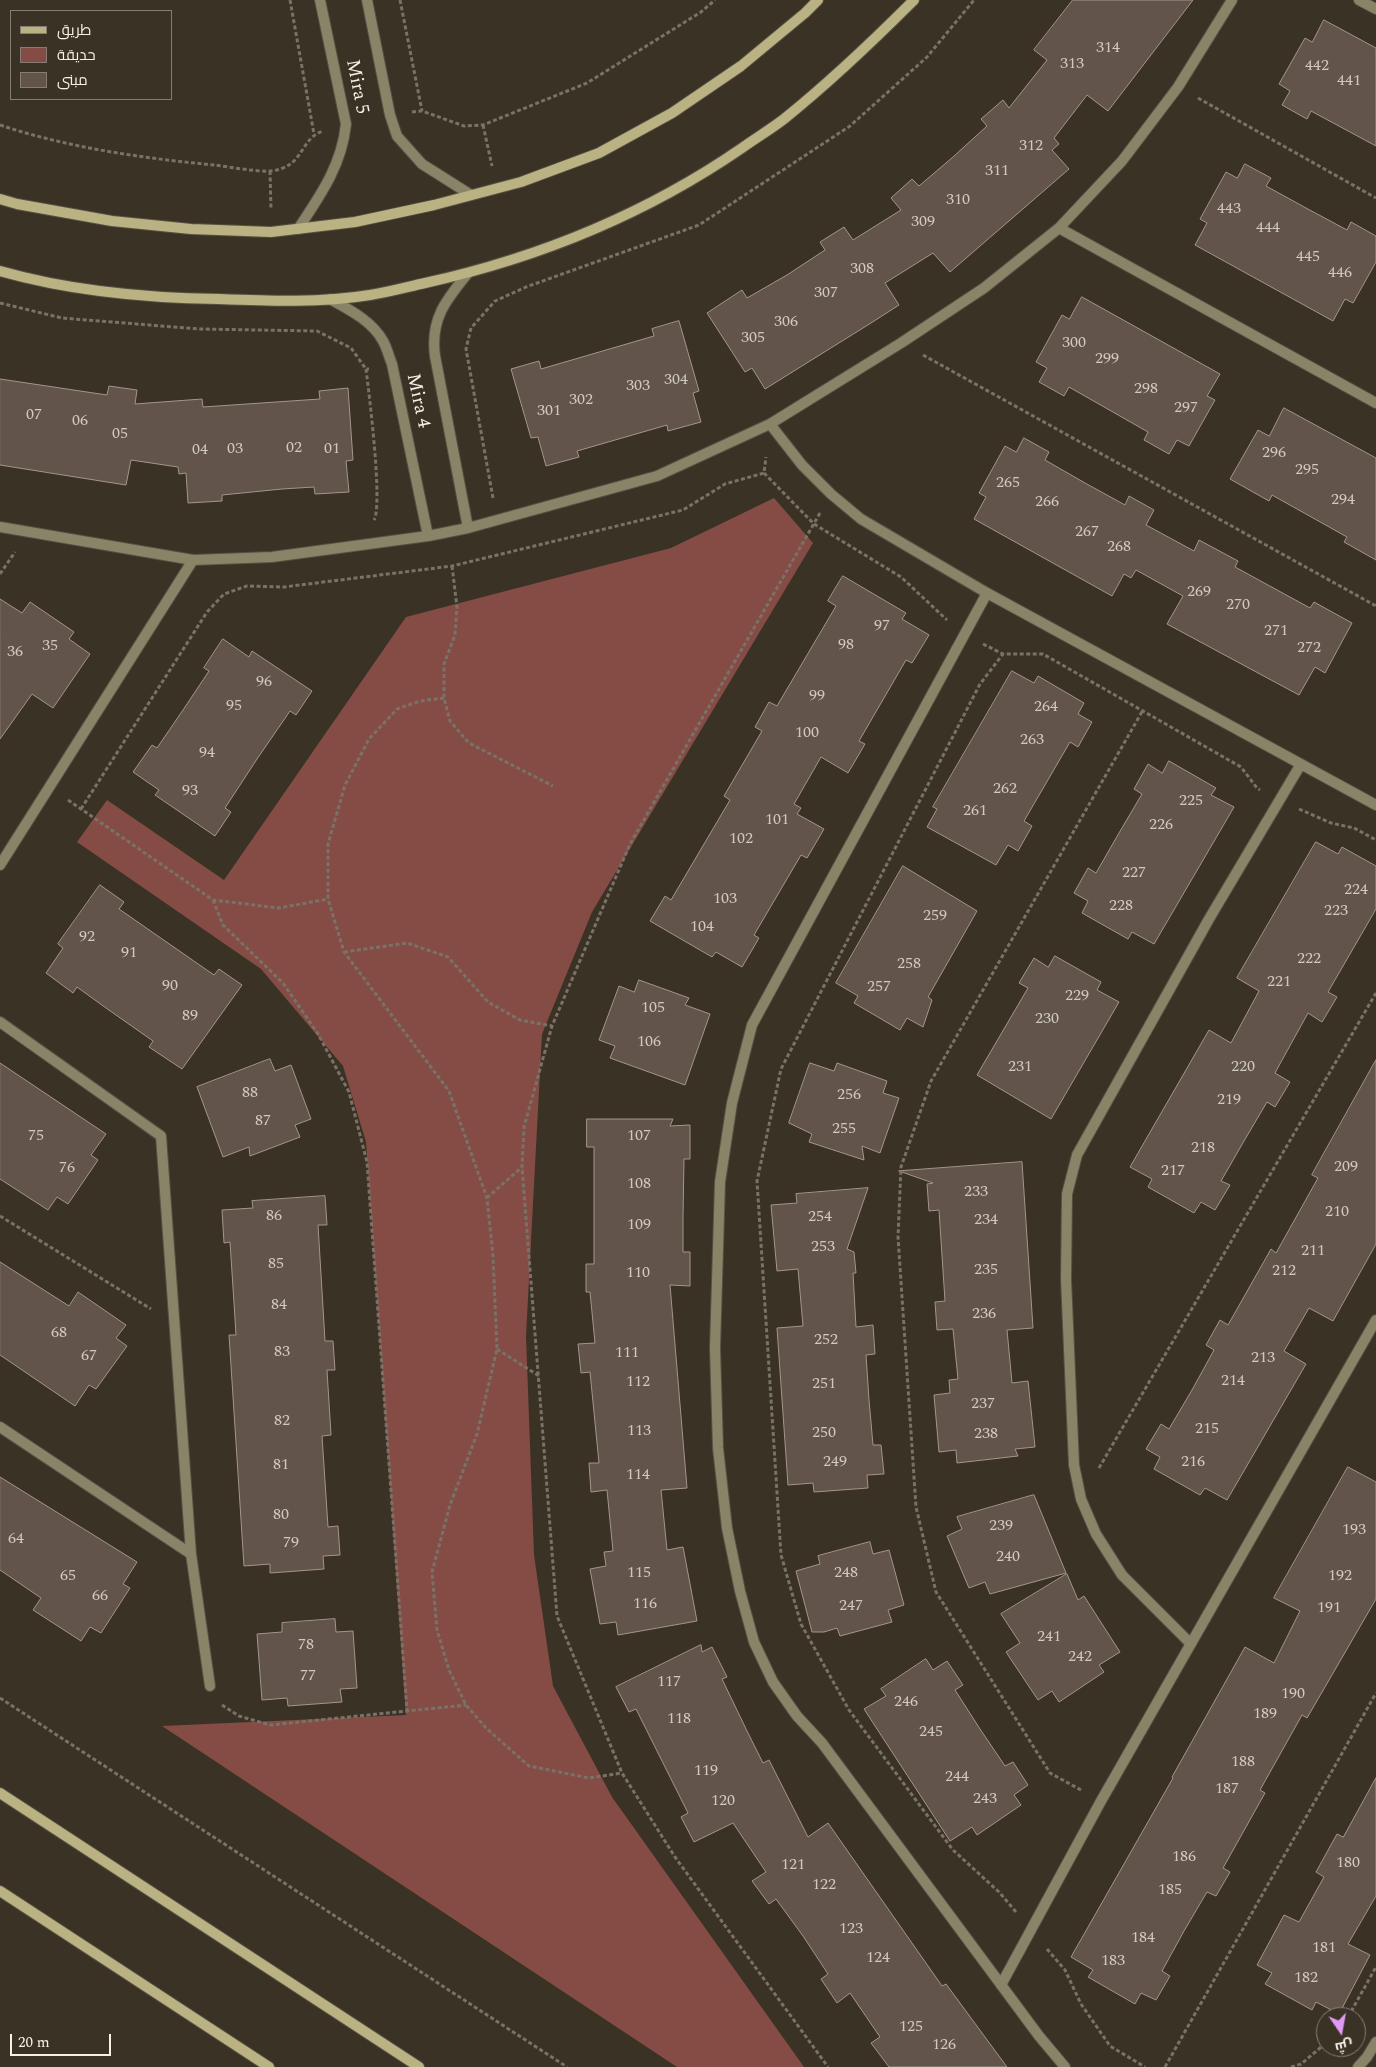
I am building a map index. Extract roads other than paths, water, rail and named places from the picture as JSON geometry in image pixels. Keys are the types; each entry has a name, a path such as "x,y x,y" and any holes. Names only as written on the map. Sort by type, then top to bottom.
{"street":[{"name":"Mira 5","path":"298,229 324,190 338,161 345,138 346,124 320,0"},
{"name":"Mira 5","path":"367,0 390,115 397,136 422,164 471,195"},
{"path":"0,199 17,204 112,221 191,230 271,232 356,222 434,205 521,182 599,153 672,113 741,66 818,0"},
{"path":"0,271 99,291 185,299 280,301 371,295 468,273 545,250 628,215 708,171 782,120 852,63 914,0"},
{"path":"0,527 193,560 272,557 428,536 468,528 657,476 770,424 984,288 1059,228 1122,161 1178,87 1232,0"},
{"path":"1359,0 1376,9"},
{"path":"1059,228 1376,403"},
{"name":"Mira 4","path":"468,273 449,296 439,314 434,331 435,356 468,528"},
{"name":"Mira 4","path":"330,299 356,313 384,341 392,364 428,536"},
{"path":"770,424 802,465 831,494 861,519 987,594 1376,805"},
{"path":"0,865 193,560"},
{"path":"987,594 752,1025 732,1103 720,1182 716,1368 718,1448 727,1528 740,1591 754,1642 773,1682 797,1716 822,1743 1039,2036 1065,2067"},
{"path":"1191,1644 1122,1575 1096,1534 1081,1499 1074,1465 1066,1278 1067,1194 1077,1155 1209,919 1301,764"},
{"path":"0,1022 161,1136 191,1554 210,1686"},
{"path":"1001,1985 1101,1801 1376,1320"},
{"path":"0,1427 191,1554"},
{"path":"0,1794 418,2067"},
{"path":"0,1891 270,2067"},
{"path":"1358,2067 1376,2042"}]}
